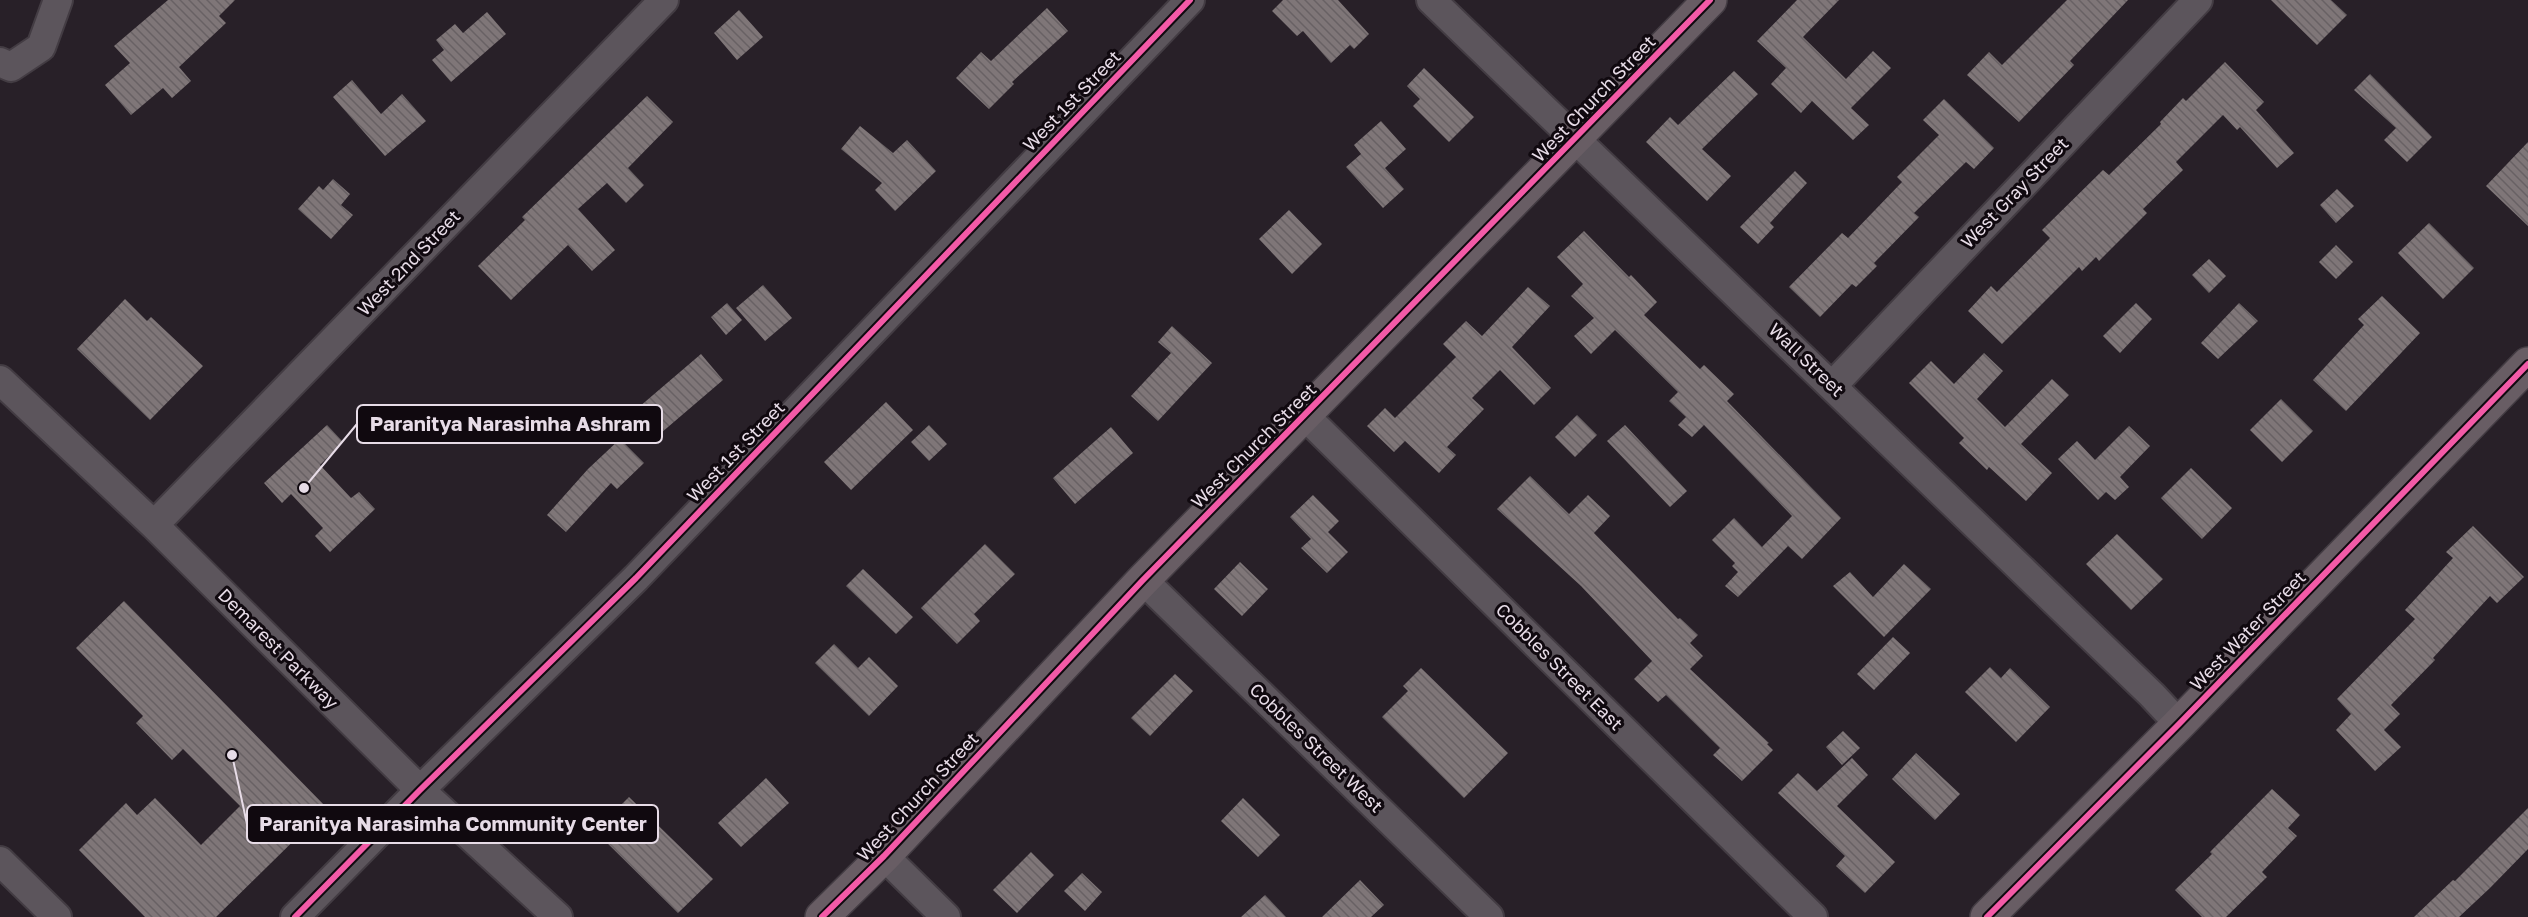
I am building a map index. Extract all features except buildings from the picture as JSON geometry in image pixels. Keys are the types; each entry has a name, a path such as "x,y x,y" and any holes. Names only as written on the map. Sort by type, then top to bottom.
{"main road":[{"name":"West Church Street","path":"822,917 884,856 1143,580 1576,140 1710,0"},
{"name":"West Water Street","path":"1987,917 2179,724 2528,364"}],"street":[{"path":"0,62 10,68 41,47 58,0"},
{"name":"West 2nd Street","path":"154,525 664,0"},
{"name":"West 1st Street","path":"295,917 420,790 636,578 1190,0"},
{"name":"Wall Street","path":"1431,0 1833,385 2152,695 2179,724"},
{"name":"West Gray Street","path":"1833,385 2198,0"},
{"name":"Demarest Parkway","path":"0,380 154,525 420,790 558,917"},
{"name":"Cobbles Street East","path":"1305,416 1813,917"},
{"name":"Cobbles Street West","path":"1143,580 1489,917"},
{"path":"884,856 946,917"},
{"path":"5,876 57,917"}],"cycle path":[{"path":"295,917 420,790 636,578 1190,0"},
{"path":"822,917 884,856 1143,580 1710,0"},
{"path":"1987,917 2179,724 2528,364"}],"place":[{"name":"Paranitya Narasimha Ashram","path":"304,488"},
{"name":"Paranitya Narasimha Community Center","path":"232,755"}]}
